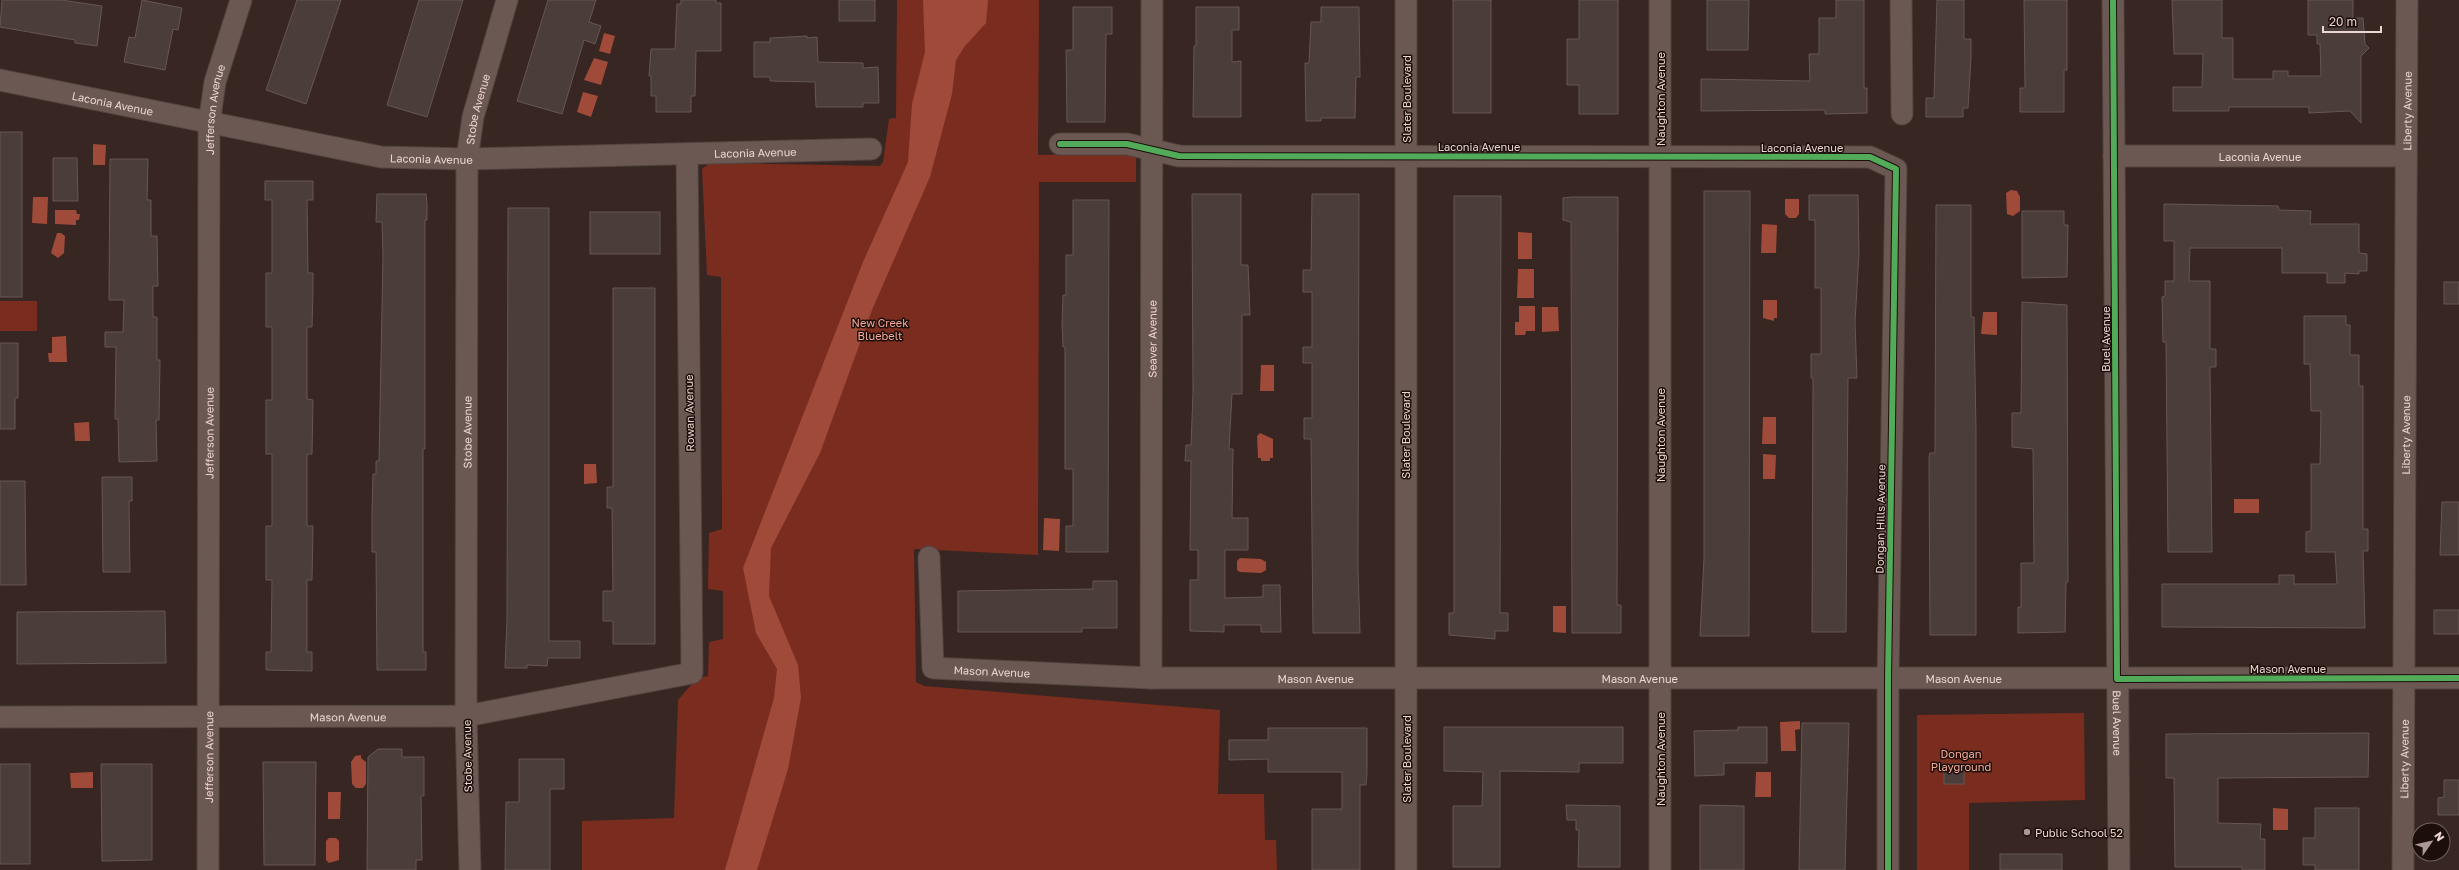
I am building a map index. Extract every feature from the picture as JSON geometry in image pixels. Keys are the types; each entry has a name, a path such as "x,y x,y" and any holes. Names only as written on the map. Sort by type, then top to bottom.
{"street":[{"name":"Jefferson Avenue","path":"208,870 209,124 215,82 241,0"},
{"name":"Stobe Avenue","path":"470,870 466,716 467,159 473,117 506,0"},
{"name":"Seaver Avenue","path":"1151,678 1152,0"},
{"name":"Slater Boulevard","path":"1406,0 1406,870"},
{"name":"Naughton Avenue","path":"1660,0 1660,870"},
{"path":"1901,0 1902,114"},
{"name":"Buel Avenue","path":"2113,0 2119,870"},
{"name":"Liberty Avenue","path":"2403,870 2407,0"},
{"name":"Laconia Avenue","path":"0,80 381,158 467,159 871,149"},
{"name":"Laconia Avenue","path":"1060,144 1126,144 1179,156 1870,157 1896,169"},
{"name":"Rowan Avenue","path":"687,154 692,673"},
{"name":"Laconia Avenue","path":"2114,156 2406,156"},
{"name":"Dongan Hills Avenue","path":"1888,870 1888,679 1896,169"},
{"name":"Mason Avenue","path":"929,557 933,668 1151,678 2459,678"},
{"name":"Mason Avenue","path":"0,717 208,715 466,716 692,673"}],"green space":[{"name":"New Creek Bluebelt","path":"897,0 1039,0 1038,155 1132,153 1136,157 1136,182 1039,182 1038,555 914,549 916,682 924,686 1220,710 1218,794 1264,794 1265,840 1276,840 1277,870 582,870 582,821 674,818 678,700 697,678 708,676 709,642 723,639 723,591 708,589 709,533 722,529 721,277 707,275 702,169 710,163 880,166 883,162 889,119 896,118"},
{"path":"0,301 37,301 37,331 0,331"},
{"name":"Dongan Playground","path":"2084,713 2085,800 1969,803 1969,870 1917,870 1917,715"}],"shaded area":[{"path":"923,0 988,0 986,23 965,46 956,60 952,94 930,177 872,310 820,453 771,548 769,596 798,665 801,698 788,769 757,870 725,870 774,698 777,669 756,633 743,568 863,262 908,162 912,104 925,52"},
{"path":"604,33 615,36 610,54 599,51"},
{"path":"594,58 608,62 601,85 584,80"},
{"path":"583,92 598,96 591,117 577,112"},
{"path":"93,144 106,145 105,165 93,165"},
{"path":"2011,190 2017,191 2020,197 2020,211 2013,216 2007,214 2006,193"},
{"path":"33,197 48,197 47,224 32,223"},
{"path":"1785,199 1799,199 1799,214 1796,218 1789,218 1785,214"},
{"path":"55,210 76,210 77,214 80,214 79,220 76,220 76,225 55,224"},
{"path":"1762,224 1777,225 1776,253 1761,253"},
{"path":"1518,232 1532,233 1532,259 1518,259"},
{"path":"57,233 61,233 65,236 64,253 58,258 51,253"},
{"path":"1518,269 1534,269 1534,298 1517,298"},
{"path":"1763,300 1777,300 1777,318 1774,318 1774,321 1763,318"},
{"path":"1519,306 1535,306 1535,331 1526,331 1525,335 1515,335 1515,322 1519,322"},
{"path":"1542,307 1558,307 1559,331 1542,332"},
{"path":"1983,312 1997,312 1997,335 1981,334"},
{"path":"66,336 67,362 49,362 48,353 52,353 52,337"},
{"path":"1261,365 1274,365 1274,391 1260,391"},
{"path":"1763,417 1776,417 1776,444 1762,444"},
{"path":"89,422 90,441 75,441 74,423"},
{"path":"1260,433 1273,439 1273,458 1270,458 1270,461 1261,461 1261,458 1258,458 1257,436"},
{"path":"1763,454 1776,455 1775,479 1763,479"},
{"path":"584,464 596,464 597,483 584,484"},
{"path":"2234,499 2259,499 2259,513 2234,513"},
{"path":"1044,518 1060,519 1059,551 1043,550"},
{"path":"1240,558 1261,559 1266,562 1266,570 1261,573 1240,572 1237,570 1237,561"},
{"path":"1553,606 1566,606 1566,633 1553,632"},
{"path":"1800,721 1800,729 1795,730 1796,751 1781,751 1780,722"},
{"path":"361,755 361,758 366,762 366,784 363,788 356,788 352,784 351,762 355,756"},
{"path":"93,772 93,788 71,788 70,773"},
{"path":"1756,772 1771,772 1771,797 1755,797"},
{"path":"328,792 341,792 340,819 328,819"},
{"path":"2273,808 2288,809 2288,830 2273,830"},
{"path":"329,838 336,838 339,841 339,860 329,863 326,860 326,841"}],"building":[{"path":"2,0 61,0 102,6 97,46 75,43 75,40 0,27"},
{"path":"142,0 182,8 178,30 173,29 165,70 124,62 129,37 135,38"},
{"path":"297,0 341,0 306,104 266,90"},
{"path":"419,0 463,0 427,117 387,105"},
{"path":"548,0 596,0 589,22 601,26 595,44 584,40 562,114 517,101"},
{"path":"681,0 716,0 716,3 721,3 721,51 696,51 695,96 691,96 691,112 656,112 656,96 651,96 651,76 649,76 651,49 675,49 677,4 681,4"},
{"path":"839,0 875,0 875,21 839,21"},
{"path":"1453,0 1491,0 1491,113 1453,113"},
{"path":"1579,0 1618,0 1618,114 1579,114 1579,85 1567,85 1567,39 1579,39"},
{"path":"1707,0 1749,0 1748,50 1707,50"},
{"path":"1836,0 1864,0 1864,88 1867,88 1867,113 1825,114 1825,110 1701,111 1701,79 1810,81 1809,54 1819,54 1819,18 1836,18"},
{"path":"1937,0 1964,0 1964,39 1971,39 1971,58 1968,108 1963,108 1963,117 1926,117 1926,98 1934,98"},
{"path":"2024,0 2067,0 2067,70 2064,70 2064,112 2020,112 2020,88 2025,88"},
{"path":"2172,0 2222,0 2222,38 2233,38 2233,79 2273,79 2273,71 2288,71 2288,76 2321,76 2320,44 2317,44 2317,35 2308,35 2308,0 2353,0 2353,18 2363,18 2365,44 2369,48 2361,56 2361,123 2350,111 2309,113 2309,107 2229,107 2229,111 2173,111 2173,87 2202,87 2203,54 2174,54"},
{"path":"1073,7 1112,7 1112,34 1106,34 1105,122 1067,122 1066,50 1073,50"},
{"path":"1196,7 1239,7 1239,30 1232,30 1232,62 1241,61 1241,117 1193,117"},
{"path":"1321,7 1359,7 1360,77 1356,77 1355,118 1321,118 1321,121 1306,121 1305,63 1309,63 1311,22 1321,22"},
{"path":"807,36 807,38 817,37 818,62 863,63 863,68 878,67 879,103 863,103 863,107 816,107 815,82 770,81 770,77 754,77 754,42 770,42 770,38"},
{"path":"0,132 22,132 22,297 0,297"},
{"path":"53,158 77,158 78,201 53,201"},
{"path":"110,159 148,159 147,200 151,200 151,236 157,236 158,286 153,286 153,317 157,317 157,360 160,360 159,420 156,420 157,461 119,462 118,419 115,419 116,347 105,347 105,332 123,332 124,300 109,300"},
{"path":"265,181 313,181 313,200 307,200 308,273 313,273 312,327 307,327 307,399 313,400 312,454 307,454 307,526 313,526 312,580 307,580 307,652 312,652 312,671 266,670 266,652 271,652 272,580 266,580 266,526 272,526 272,454 266,454 266,400 272,400 272,327 266,327 266,273 272,273 272,200 265,200"},
{"path":"1704,191 1750,191 1749,636 1700,636 1704,558"},
{"path":"377,194 426,194 425,449 423,449 423,652 426,652 426,670 377,670 376,552 372,552 372,514 373,474 376,474 376,461 379,461 383,256 382,222 376,222"},
{"path":"1192,194 1241,194 1241,265 1248,265 1250,315 1242,315 1242,394 1232,394 1229,449 1233,449 1232,518 1248,518 1248,550 1225,550 1225,598 1263,597 1263,585 1280,585 1281,632 1261,632 1261,625 1224,625 1224,632 1190,631 1190,580 1198,580 1198,550 1190,550 1191,461 1185,461 1186,445 1191,445 1193,394"},
{"path":"1312,194 1359,194 1358,568 1360,633 1313,633 1311,439 1304,439 1304,418 1312,418 1312,363 1303,363 1303,347 1312,347 1312,292 1303,292 1303,270 1311,270"},
{"path":"1809,195 1858,195 1859,253 1855,322 1857,378 1848,378 1846,632 1812,632 1813,378 1811,378 1811,354 1821,354 1821,288 1815,288 1815,220 1809,220"},
{"path":"1454,196 1501,196 1500,613 1508,613 1508,631 1495,631 1495,639 1449,635 1449,613 1454,613"},
{"path":"1618,197 1617,605 1621,605 1621,633 1572,633 1571,222 1563,220 1563,198"},
{"path":"1073,200 1109,200 1108,552 1066,552 1066,526 1073,526 1073,469 1065,469 1065,347 1063,347 1062,323 1063,295 1066,295 1066,255 1073,255"},
{"path":"2164,204 2278,206 2279,210 2311,211 2310,224 2359,224 2359,253 2367,254 2367,271 2359,271 2359,274 2345,273 2345,283 2327,283 2327,273 2282,273 2282,248 2190,248 2189,281 2210,281 2210,349 2216,349 2216,367 2210,367 2212,552 2168,552 2166,342 2163,342 2162,297 2165,296 2165,281 2174,281 2174,241 2164,241"},
{"path":"1936,205 1971,205 1971,317 1974,317 1976,431 1976,635 1930,635 1929,457 1930,453 1935,453"},
{"path":"508,208 549,208 549,641 580,641 580,658 548,658 547,666 527,665 527,668 505,668 507,620"},
{"path":"2022,211 2064,211 2064,225 2068,225 2067,277 2022,278"},
{"path":"590,212 660,212 660,254 590,254"},
{"path":"2444,282 2459,282 2459,304 2444,304"},
{"path":"613,288 655,288 655,644 613,644 613,621 603,621 603,591 613,591 612,508 607,508 607,487 613,487"},
{"path":"2022,302 2067,305 2068,582 2066,582 2065,632 2018,633 2018,607 2021,607 2021,563 2034,563 2033,449 2012,447 2012,413 2021,413"},
{"path":"2304,316 2346,316 2346,325 2350,325 2350,355 2359,355 2359,386 2363,386 2363,529 2368,529 2368,551 2363,551 2365,628 2162,627 2162,584 2279,584 2279,575 2294,575 2294,584 2337,584 2335,552 2306,552 2306,532 2311,531 2311,464 2320,464 2321,411 2311,411 2310,364 2304,364"},
{"path":"0,343 18,343 18,398 15,398 15,429 0,429"},
{"path":"102,477 132,477 132,501 129,501 130,572 103,572"},
{"path":"0,481 25,481 26,585 0,585"},
{"path":"2442,502 2459,502 2459,555 2440,555"},
{"path":"1093,581 1117,581 1117,628 1082,628 1082,632 958,632 958,591 1093,589"},
{"path":"2434,610 2459,610 2459,634 2434,634"},
{"path":"165,611 166,663 17,664 17,612"},
{"path":"1802,723 1849,723 1845,870 1799,870"},
{"path":"1444,727 1623,727 1623,763 1579,763 1579,772 1500,771 1500,867 1453,867 1453,806 1482,806 1483,772 1444,771"},
{"path":"1738,727 1767,727 1767,763 1724,763 1724,775 1695,776 1694,731 1738,730"},
{"path":"1268,728 1367,728 1366,785 1360,785 1360,870 1312,870 1312,809 1342,809 1342,772 1268,772 1268,759 1229,760 1229,740 1268,740"},
{"path":"2369,733 2368,777 2218,778 2218,823 2261,824 2260,839 2265,839 2265,870 2242,870 2242,867 2175,867 2174,778 2166,778 2166,734"},
{"path":"378,749 402,749 402,757 424,757 424,796 421,796 422,860 416,860 416,870 367,870 368,757"},
{"path":"519,759 564,759 564,789 550,789 550,870 505,870 506,802 519,802"},
{"path":"263,762 316,762 315,865 264,865"},
{"path":"0,764 30,764 30,864 0,864"},
{"path":"101,764 152,764 152,860 102,861"},
{"path":"1944,764 1964,764 1964,784 1944,784"},
{"path":"2444,780 2459,780 2459,815 2438,815 2438,798 2444,797"},
{"path":"1566,805 1620,806 1620,867 1578,867 1579,830 1576,830 1576,820 1567,820"},
{"path":"1700,805 1744,806 1744,870 1700,870"},
{"path":"2315,808 2359,808 2359,870 2315,870 2315,865 2303,865 2303,838 2315,838"},
{"path":"2000,854 2062,854 2062,870 2000,870"}],"cycle path":[{"path":"2113,0 2117,679 2459,678"},
{"path":"1060,144 1127,144 1179,156 1870,157 1896,169 1888,679 1888,870"}],"place":[{"name":"Public School 52","path":"2027,832"}]}
